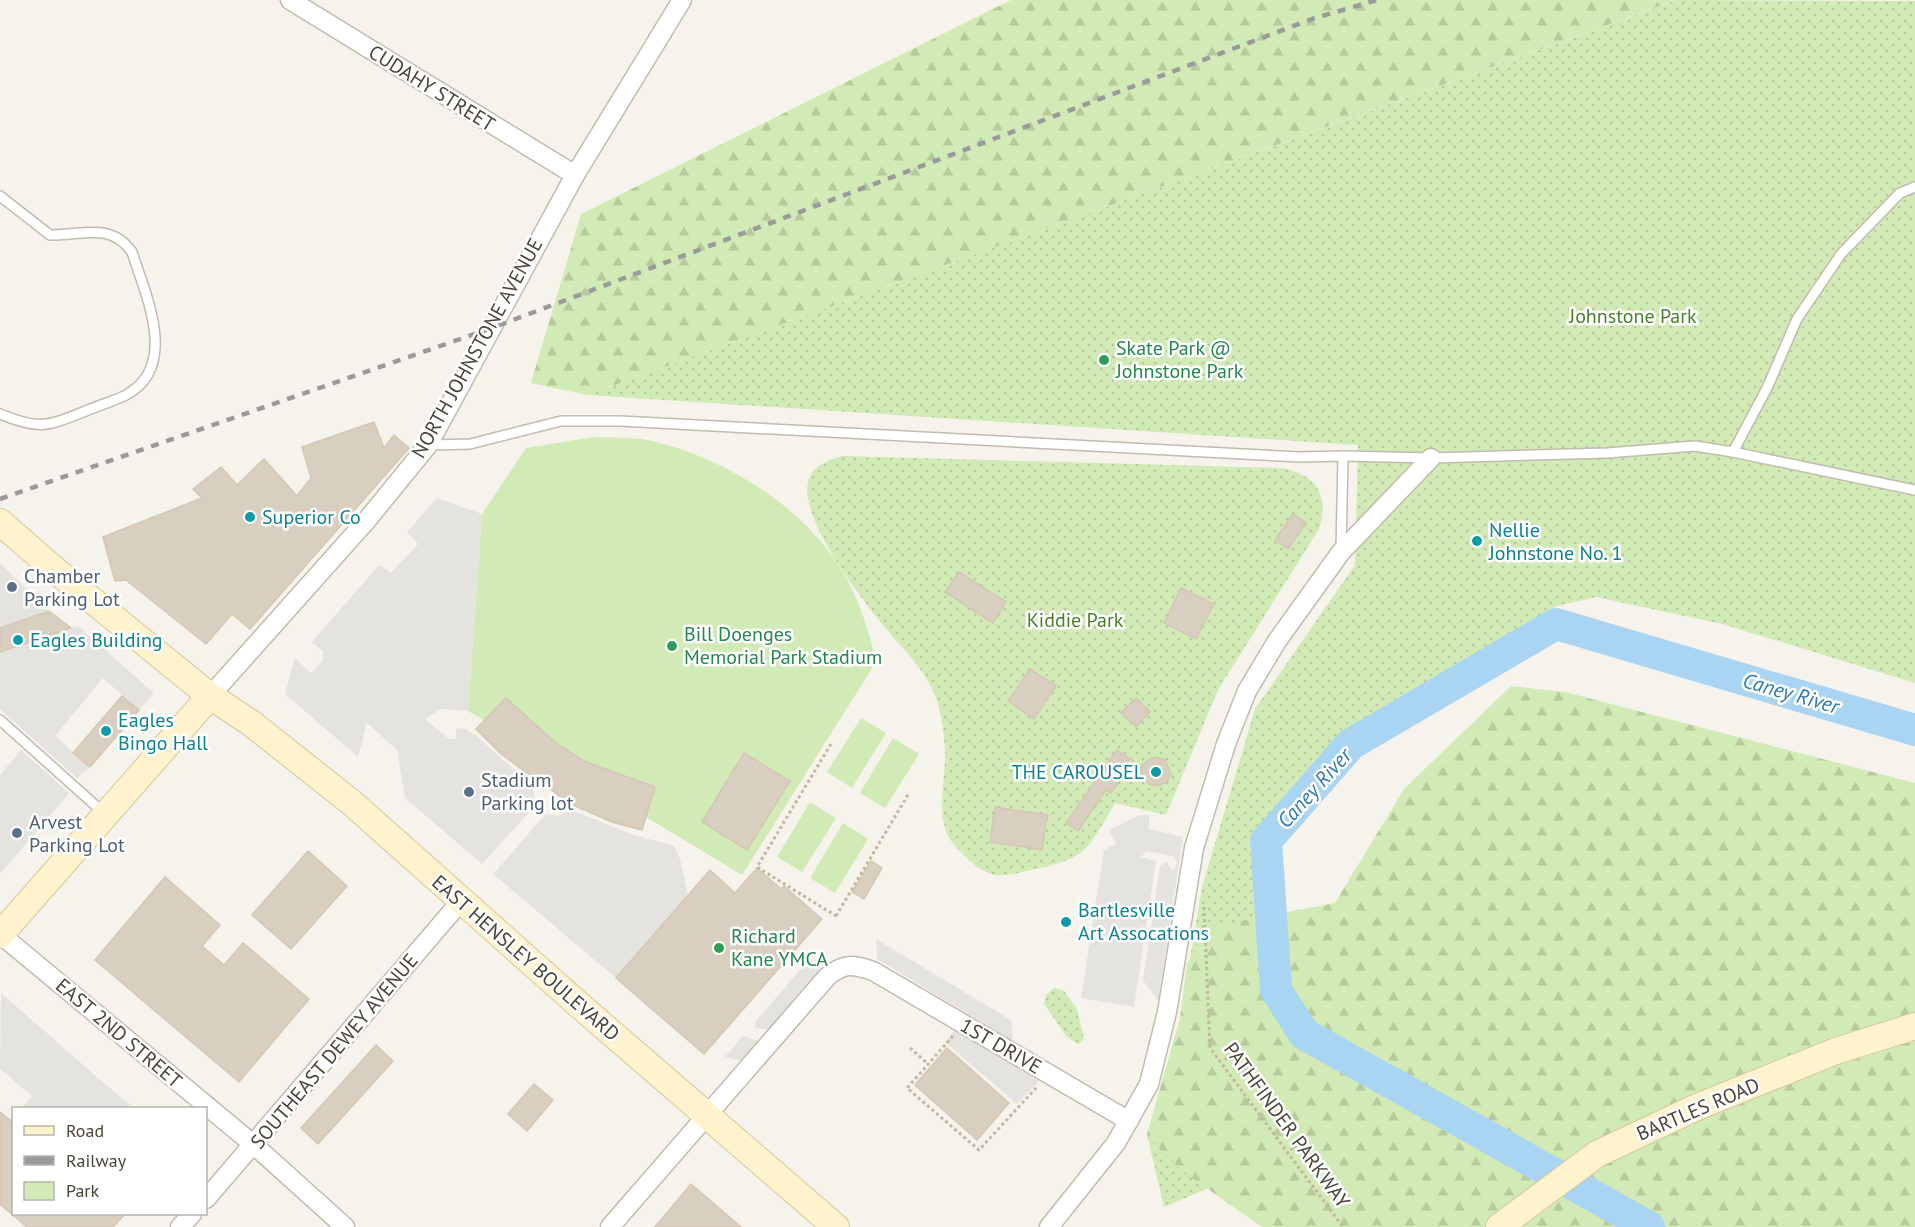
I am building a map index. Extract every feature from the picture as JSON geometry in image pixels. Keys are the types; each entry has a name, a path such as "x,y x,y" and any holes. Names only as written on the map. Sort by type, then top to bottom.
{"main road":[{"name":"EAST HENSLEY BOULEVARD","path":"0,522 55,570 210,696 251,723 352,803 461,901 836,1227"},
{"path":"0,935 210,696"},
{"name":"BARTLES ROAD","path":"1499,1227 1597,1154 1697,1107 1836,1051 1915,1026"}],"street":[{"name":"CUDAHY STREET","path":"290,0 575,175"},
{"name":"NORTH JOHNSTONE AVENUE","path":"210,696 368,520 428,445 575,175 682,0"},
{"path":"1049,1227 1096,1172 1129,1121 1149,1084 1157,1053 1194,848 1226,744 1247,691 1278,641 1341,552 1431,458"},
{"name":"SOUTHEAST DEWEY AVENUE","path":"207,1198 461,901"},
{"name":"EAST 2ND STREET","path":"0,935 254,1145 345,1227"},
{"name":"1ST DRIVE","path":"610,1227 708,1117 827,977 841,966 854,964 873,971 1129,1121"},
{"path":"180,1227 191,1215"}],"lane":[{"path":"1733,452 1767,388 1797,319 1841,254 1900,193 1915,187"},
{"path":"0,196 50,235 100,231 126,243 132,252 155,324 153,363 143,380 128,394 56,423 40,426 29,425 0,414"},
{"path":"428,445 470,444 561,421 597,421 1300,457 1431,458 1607,453 1695,446 1915,490"},
{"path":"1341,552 1343,456"},
{"path":"0,720 105,814"}],"path":[{"path":"831,744 757,867 836,916 909,793"},
{"name":"PATHFINDER PARKWAY","path":"1203,897 1210,1048 1344,1227"},
{"path":"954,1035 907,1088 979,1150 1039,1086"},
{"path":"910,1048 928,1064"}],"green space":[{"path":"1011,0 1676,0 587,395 531,383 581,214"},
{"name":"Johnstone Park","path":"1677,0 1915,1 1915,683 1722,624 1596,597 1557,606 1335,739 1250,841 1263,1001 1401,1106 1164,1207 1147,1135 1180,1019 1202,887 1255,709 1355,565 1358,445 587,395"},
{"name":"Bill Doenges Memorial Park Stadium","path":"593,437 640,439 677,448 707,459 764,491 791,511 834,558 850,585 865,622 876,662 742,875 646,817 642,830 594,813 552,792 532,779 476,729 484,720 468,711 482,514 526,448"},
{"name":"Kiddie Park","path":"842,456 1281,468 1303,475 1317,488 1323,506 1322,517 1319,529 1218,690 1166,815 1115,803 1090,844 1073,857 1027,871 996,875 983,871 969,860 952,842 945,828 942,809 944,735 940,711 932,689 916,663 882,624 846,576 813,516 808,498 810,476 821,464"},
{"path":"1511,686 1565,692 1915,783 1915,1227 1262,1227 1181,1170 1147,1135 1180,1019 1187,964 1206,928 1335,903 1404,789"},
{"path":"861,718 886,733 852,788 827,772"},
{"path":"893,738 919,754 885,808 860,793"},
{"path":"810,802 836,818 802,872 777,857"},
{"path":"843,823 868,839 835,893 810,878"},
{"path":"1054,988 1063,990 1077,1009 1084,1039 1078,1044 1067,1037 1044,1004 1046,995"}],"shaded area":[{"path":"437,498 482,514 468,711 440,709 425,719 449,739 456,739 456,729 463,728 474,734 533,786 535,806 482,864 405,798 397,750 367,723 358,757 285,694 295,658 311,673 323,660 323,651 312,642 379,565 391,573 418,544 407,532"},
{"name":"Chamber Parking Lot","path":"0,563 49,611 0,628"},
{"path":"78,626 154,693 139,710 103,678 55,736 90,767 77,778 0,709 0,652"},
{"name":"Arvest Parking Lot","path":"21,750 69,793 0,874 0,775"},
{"path":"571,810 631,834 674,846 680,859 688,895 616,978 493,874 546,814 559,816"},
{"path":"1140,815 1149,815 1149,829 1183,837 1158,1001 1143,980 1160,866 1166,862 1174,871 1177,862 1173,856 1146,851 1141,857 1156,861 1134,1007 1081,998 1104,850 1116,844 1109,830"},
{"path":"876,939 1011,1020 1013,1041 877,959"},
{"path":"805,964 822,967 768,1030 755,1028 756,1021"},
{"path":"1,993 133,1107 23,1107 32,1096 0,1069"},
{"path":"955,1030 1039,1081 1017,1104 945,1042"},
{"path":"743,1036 759,1041 741,1061 725,1057"}],"building":[{"name":"Superior Co","path":"374,422 384,448 394,435 409,448 250,629 232,614 206,644 126,580 115,581 103,537 202,498 193,489 221,467 237,485 264,459 297,496 311,478 302,447"},
{"path":"1293,514 1306,523 1288,549 1275,540"},
{"path":"959,572 1006,602 993,623 945,592"},
{"path":"1181,588 1214,604 1196,639 1164,623"},
{"name":"Eagles Building","path":"49,611 71,628 0,652 0,628"},
{"path":"1030,669 1056,686 1034,719 1008,701"},
{"name":"Eagles Bingo Hall","path":"122,696 139,710 90,767 73,753"},
{"path":"506,698 557,744 586,762 655,787 642,830 612,822 571,804 501,754 476,729"},
{"path":"1136,698 1150,712 1136,727 1121,713"},
{"path":"1117,750 1133,761 1111,793 1106,790 1078,831 1066,823"},
{"path":"744,753 790,781 747,850 702,822"},
{"name":"THE CAROUSEL","path":"1157,757 1165,760 1171,773 1167,782 1158,786 1149,784 1139,769 1148,760"},
{"path":"995,807 1047,815 1042,850 990,842"},
{"path":"308,851 347,886 291,949 252,915"},
{"path":"871,861 882,868 864,899 852,892"},
{"name":"Richard Kane YMCA","path":"757,868 781,889 784,886 822,919 704,1054 616,978 710,870 735,893"},
{"path":"165,877 220,925 202,946 224,965 243,943 309,999 239,1082 95,960"},
{"path":"376,1045 393,1061 318,1144 301,1128"},
{"path":"947,1048 1009,1103 977,1140 915,1085"},
{"path":"534,1084 553,1100 527,1131 508,1114"},
{"path":"0,1112 12,1121 12,1214 0,1204"},
{"path":"691,1184 741,1227 655,1227"},
{"path":"13,1215 124,1215 113,1227 27,1227"}],"waterway":[{"name":"Caney River","path":"1649,1227 1304,1034 1276,990 1266,841 1351,744 1556,624 1915,730"}],"railway":[{"path":"0,499 489,329 1312,19 1377,0"}],"place":[{"name":"Skate Park @ Johnstone Park","path":"1104,360"},
{"name":"Superior Co","path":"250,517"},
{"name":"Nellie Johnstone No. 1","path":"1477,541"},
{"name":"Chamber Parking Lot","path":"12,587"},
{"name":"Eagles Building","path":"18,640"},
{"name":"Bill Doenges Memorial Park Stadium","path":"672,646"},
{"name":"Eagles Bingo Hall","path":"106,731"},
{"name":"THE CAROUSEL","path":"1156,772"},
{"name":"Stadium Parking lot","path":"469,792"},
{"name":"Arvest Parking Lot","path":"17,833"},
{"name":"Bartlesville Art Assocations","path":"1066,922"},
{"name":"Richard Kane YMCA","path":"719,948"}]}
